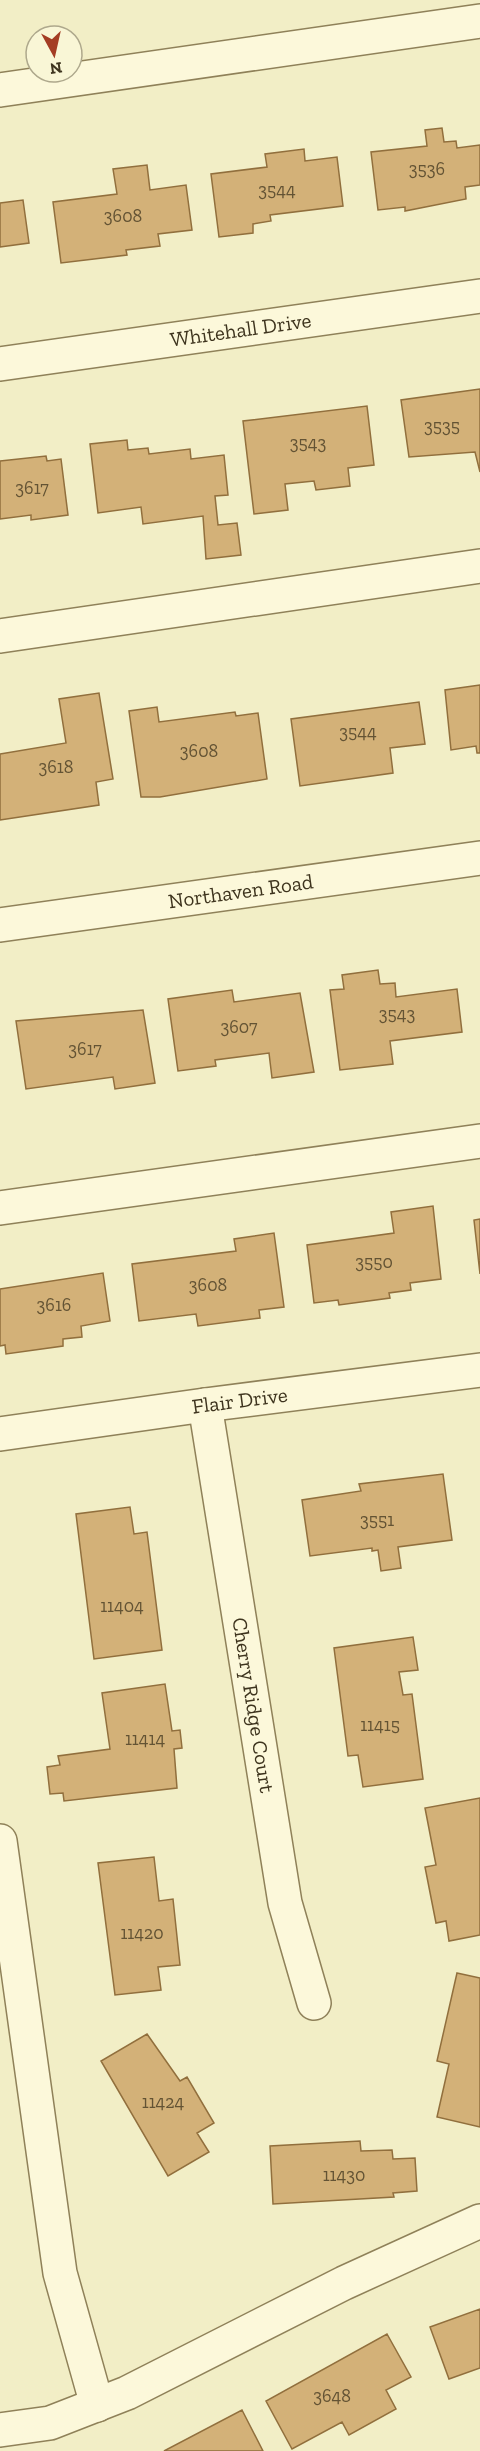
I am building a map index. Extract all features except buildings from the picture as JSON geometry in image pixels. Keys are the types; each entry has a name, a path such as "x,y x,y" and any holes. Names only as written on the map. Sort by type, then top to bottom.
{"street":[{"path":"0,90 480,21"},
{"name":"Whitehall Drive","path":"0,364 480,296"},
{"path":"0,636 480,566"},
{"name":"Northaven Road","path":"0,925 480,858"},
{"path":"0,1208 480,1141"},
{"name":"Flair Drive","path":"0,1434 480,1370"},
{"name":"Cherry Ridge Court","path":"205,1405 285,1903 315,2003"},
{"path":"0,1841 60,2273 97,2405"},
{"path":"0,2430 50,2423 127,2393 344,2283 480,2221"}]}
